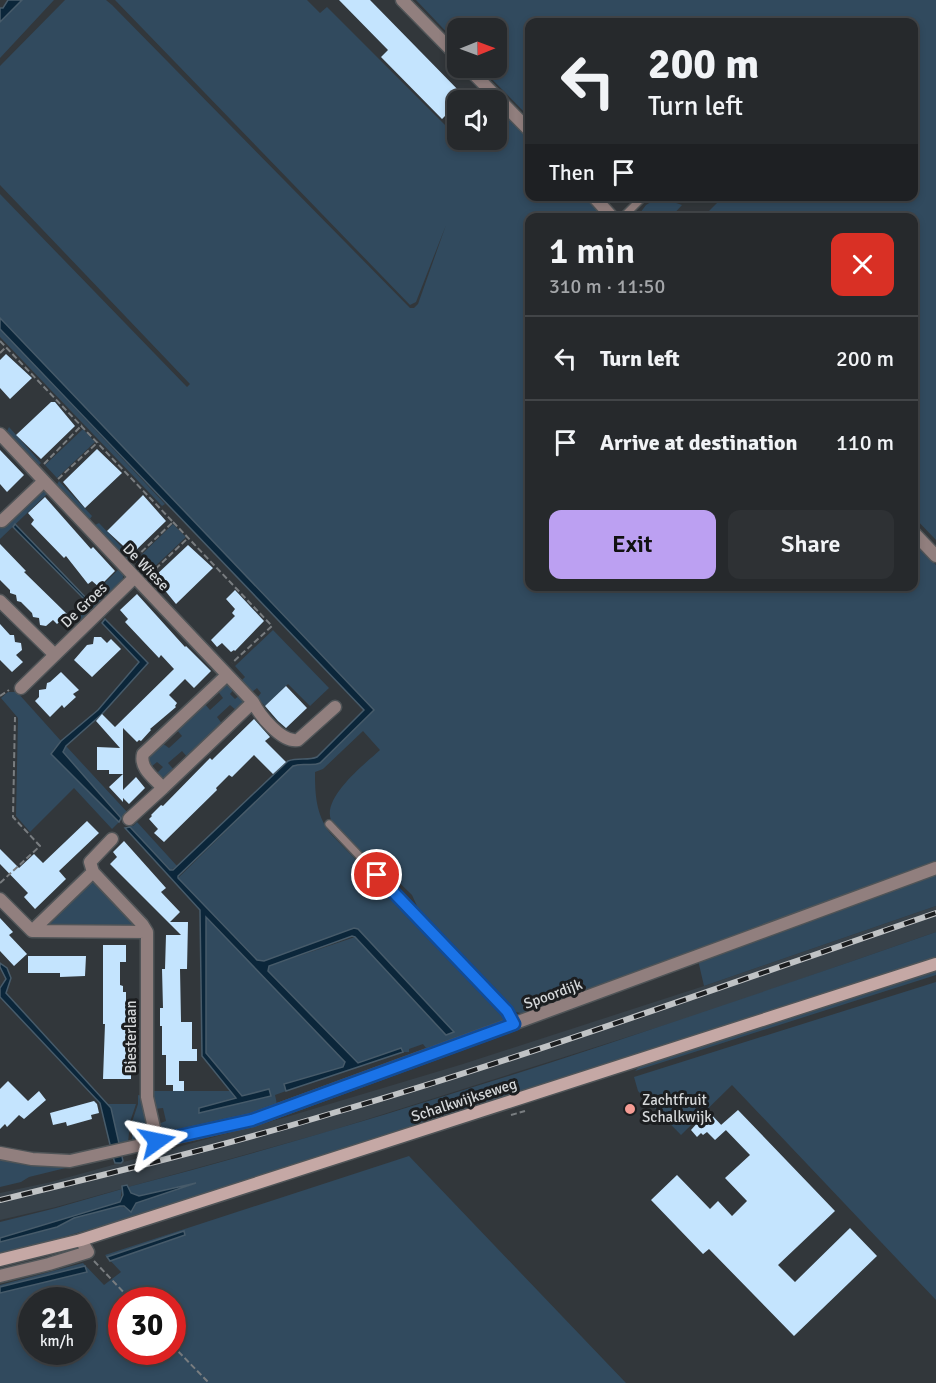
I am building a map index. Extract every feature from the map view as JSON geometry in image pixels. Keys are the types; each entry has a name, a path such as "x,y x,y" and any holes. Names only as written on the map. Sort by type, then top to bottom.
{"street":[{"path":"402,0 447,46"},
{"path":"478,78 525,126"},
{"path":"598,201 608,213"},
{"name":"De Wiese","path":"0,434 253,702 257,710 284,739 298,740 335,707"},
{"path":"2,521 43,480"},
{"path":"918,537 936,556"},
{"name":"De Groes","path":"21,688 138,580"},
{"path":"0,601 55,655"},
{"path":"163,788 142,766 143,754 225,673"},
{"path":"129,819 253,702"},
{"path":"112,839 90,862 93,872 147,932"},
{"name":"Spoordijk","path":"0,1153 60,1162 252,1120 936,868"},
{"path":"32,931 93,872"},
{"path":"0,899 32,931 147,932"},
{"name":"Biesterlaan","path":"147,932 145,1041 147,1097 157,1141"},
{"name":"Schalkwijkseweg","path":"0,1260 81,1240 936,963"},
{"path":"0,1276 88,1252 81,1240"}],"lane":[{"path":"627,213 639,201"},
{"path":"328,824 507,1011 514,1024"}],"path":[{"path":"0,341 272,626 225,673"},
{"path":"0,353 6,347"},
{"path":"43,480 82,425"},
{"path":"43,480 98,442"},
{"path":"125,567 173,522"},
{"path":"138,580 188,538"},
{"path":"0,884 40,846 14,817 15,717"},
{"path":"103,1271 118,1287"},
{"path":"186,1359 209,1383"}],"shaded area":[{"path":"8,0 22,0 0,22 0,8 3,8"},
{"path":"22,0 54,0 0,58 0,22"},
{"path":"65,0 106,0 410,308 414,308 418,304 446,225 416,302 410,305 115,0 307,0 320,13 327,7 447,127 447,150 507,150 507,113 525,133 525,201 589,201 600,213 525,213 525,591 918,591 918,546 936,565 936,865 718,945 714,943 686,953 683,958 529,1015 516,1012 421,915 412,895 378,862 360,852 331,820 330,811 339,791 380,750 363,731 323,769 315,772 316,796 325,826 490,999 503,1015 503,1024 440,1047 435,1045 426,1048 423,1044 409,1049 409,1052 403,1052 401,1048 358,1063 268,971 269,966 355,937 446,1035 358,929 264,961 257,960 178,878 293,766 320,763 374,710 0,318 0,194 187,387 190,384 0,185 0,66"},
{"path":"416,0 936,0 936,540 918,521 918,213 707,213 719,201 918,201 918,18 525,18 525,113 507,95 507,90 503,90 491,78 507,78 507,18 447,18 447,33"},
{"path":"652,201 670,201 682,205 675,213 640,213"},
{"path":"0,318 374,710 320,763 293,766 178,878 257,960 264,961 354,928 358,929 454,1032 446,1035 352,936 269,966 268,971 358,1063 401,1048 403,1052 286,1091 284,1084 343,1067 345,1062 206,917 206,1053 242,1096 269,1089 271,1096 199,1113 199,1108 236,1098 202,1056 200,910 125,828 130,827 170,870 173,870 288,761 317,757 364,710 0,329"},
{"path":"0,329 165,504 162,506 0,337"},
{"path":"9,427 41,463 37,467 6,433"},
{"path":"83,429 95,442 57,478 45,465"},
{"path":"59,481 92,516 90,519 56,486"},
{"path":"43,491 48,493 0,539 0,526"},
{"path":"99,523 130,556 126,560 95,529 95,525"},
{"path":"15,524 88,600 87,602 13,527"},
{"path":"173,524 186,537 147,574 135,561"},
{"path":"120,568 124,573 122,582 80,620 74,613"},
{"path":"105,619 148,663 102,714 66,746 63,752 121,818 119,822 51,754 61,741 98,710 139,662 102,623"},
{"path":"273,630 329,688 310,706 288,684 265,706 257,698 261,693 257,688 252,692 241,681 245,677 235,666"},
{"path":"226,683 235,688 230,694 235,699 241,694 242,705 237,711 230,705 217,717 223,725 188,758 182,751 168,763 175,771 167,778 160,777 157,773 163,767 157,762 151,767 148,764 148,756 162,743 169,748 182,736 176,729 204,703 210,710 223,698 217,690"},
{"path":"8,692 17,692 61,741 53,750 119,822 112,829 74,788 30,832 16,816 18,718 1,698"},
{"path":"66,746 128,813 121,820 64,754 63,749"},
{"path":"137,822 177,866 171,870 128,826 130,824 133,826"},
{"path":"936,872 936,906 704,986 698,960"},
{"path":"94,880 136,925 130,927 48,926"},
{"path":"936,906 936,932 710,1011 327,1132 56,1207 0,1220 0,1193 51,1182 283,1118 463,1064 704,986"},
{"path":"205,916 345,1062 343,1067 284,1084 286,1091 275,1095 277,1104 267,1110 165,1134 161,1132 158,1124 166,1121 163,1108 154,1109 151,1091 231,1091 236,1097 198,1110 269,1089 242,1096 206,1053"},
{"path":"936,932 936,957 133,1217 0,1255 0,1242 57,1227 74,1218 120,1206 133,1210 136,1203 194,1184 139,1196 131,1193 128,1187 433,1100 635,1035"},
{"path":"0,963 7,968 11,978 6,993 111,1108 123,1161 121,1163 115,1163 100,1103 0,997 0,988 6,979"},
{"path":"936,971 936,975 635,1071 640,1066"},
{"path":"936,982 936,1300 732,1085 681,1135 638,1091 634,1077"},
{"path":"138,1095 143,1096 149,1133 147,1138 132,1143 132,1122 138,1104"},
{"path":"106,1104 136,1104 130,1122 128,1143 119,1145 111,1108"},
{"path":"409,1156 626,1383 0,1383 0,1285 83,1263 104,1285 121,1272 105,1255"},
{"path":"0,1158 90,1162 29,1177 21,1182 0,1187"},
{"path":"196,1183 136,1203 131,1212 124,1206 120,1206 74,1218 57,1227 0,1242 0,1238 120,1202 123,1195 122,1186 127,1185 131,1193 139,1196"},
{"path":"122,1189 120,1202 0,1238 0,1222"},
{"path":"184,1231 185,1235 110,1261 107,1257"},
{"path":"85,1266 87,1272 0,1293 0,1287"}],"building":[{"path":"339,0 370,0 458,90 447,90 447,118 445,116 442,119 381,57 388,50"},
{"path":"6,354 32,378 10,399 0,388 0,360"},
{"path":"51,402 55,402 75,426 41,459 16,435"},
{"path":"97,449 122,473 85,508 63,482"},
{"path":"0,450 24,475 7,492 0,484"},
{"path":"143,495 166,521 132,554 107,531"},
{"path":"45,497 91,549 93,547 115,571 99,587 92,581 88,584 66,556 64,558 31,524 34,520 28,513"},
{"path":"0,544 26,571 24,572 67,614 57,624 53,620 46,626 40,625 39,618 33,617 21,602 17,601 16,595 10,593 10,590 0,580"},
{"path":"188,545 213,568 176,604 154,577"},
{"path":"235,590 264,621 235,651 231,652 222,643 217,647 211,640 235,616 232,613 235,609 226,599"},
{"path":"137,594 185,647 211,671 194,688 185,679 169,695 177,703 176,707 150,729 141,741 137,742 123,728 123,774 109,774 109,770 97,770 97,747 120,748 96,721 102,714 115,727 174,669 161,655 159,658 125,622 128,619 120,610"},
{"path":"0,624 10,635 14,635 15,642 21,643 22,650 16,655 23,662 12,672 0,660"},
{"path":"94,637 101,637 107,643 111,639 121,649 92,677 74,660 87,645 93,644"},
{"path":"61,672 79,690 73,694 76,697 64,708 62,705 50,717 35,701 39,697 39,690 46,689 47,683"},
{"path":"286,686 307,708 286,728 265,706"},
{"path":"254,719 270,737 265,741 286,762 273,774 254,755 232,777 229,775 216,788 217,790 164,842 154,833 158,829 149,819 151,815"},
{"path":"123,774 123,790 136,777 145,788 129,804 123,798 123,802 109,787"},
{"path":"87,821 99,833 59,871 66,879 35,909 24,897 28,893 0,864 0,849 19,868 34,854 43,863"},
{"path":"124,841 166,888 161,892 180,912 170,922 188,922 187,969 180,969 181,1022 192,1022 192,1049 197,1049 197,1061 179,1061 179,1081 184,1081 184,1091 173,1091 173,1085 166,1085 166,1055 162,1055 162,1026 160,1026 160,1008 163,1008 162,969 165,969 166,935 181,935 110,864 117,857 113,852"},
{"path":"0,918 13,932 9,935 27,954 14,966 0,951"},
{"path":"103,945 126,945 126,962 120,962 120,985 123,986 123,992 126,992 126,1047 131,1047 131,1079 103,1079 105,1024 103,1024"},
{"path":"28,956 86,956 85,976 60,977 60,973 28,973"},
{"path":"8,1081 28,1101 39,1091 46,1100 24,1119 19,1115 7,1127 5,1124 0,1129 0,1089"},
{"path":"94,1101 99,1113 91,1115 92,1119 67,1126 66,1122 53,1125 50,1113"},
{"path":"738,1110 835,1211 778,1265 795,1282 850,1228 877,1256 794,1336 709,1249 703,1254 651,1200 677,1175 710,1209 718,1201 732,1216 747,1201 725,1178 750,1155 721,1125"},
{"path":"708,1111 726,1130 715,1140 707,1132 697,1137 691,1130"}],"railway":[{"path":"0,1200 209,1148 409,1090 561,1042 936,913"}],"place":[{"name":"Zachtfruit Schalkwijk","path":"630,1109"}],"route":[{"path":"157,1141 252,1120 514,1024 507,1011 377,875"}]}
